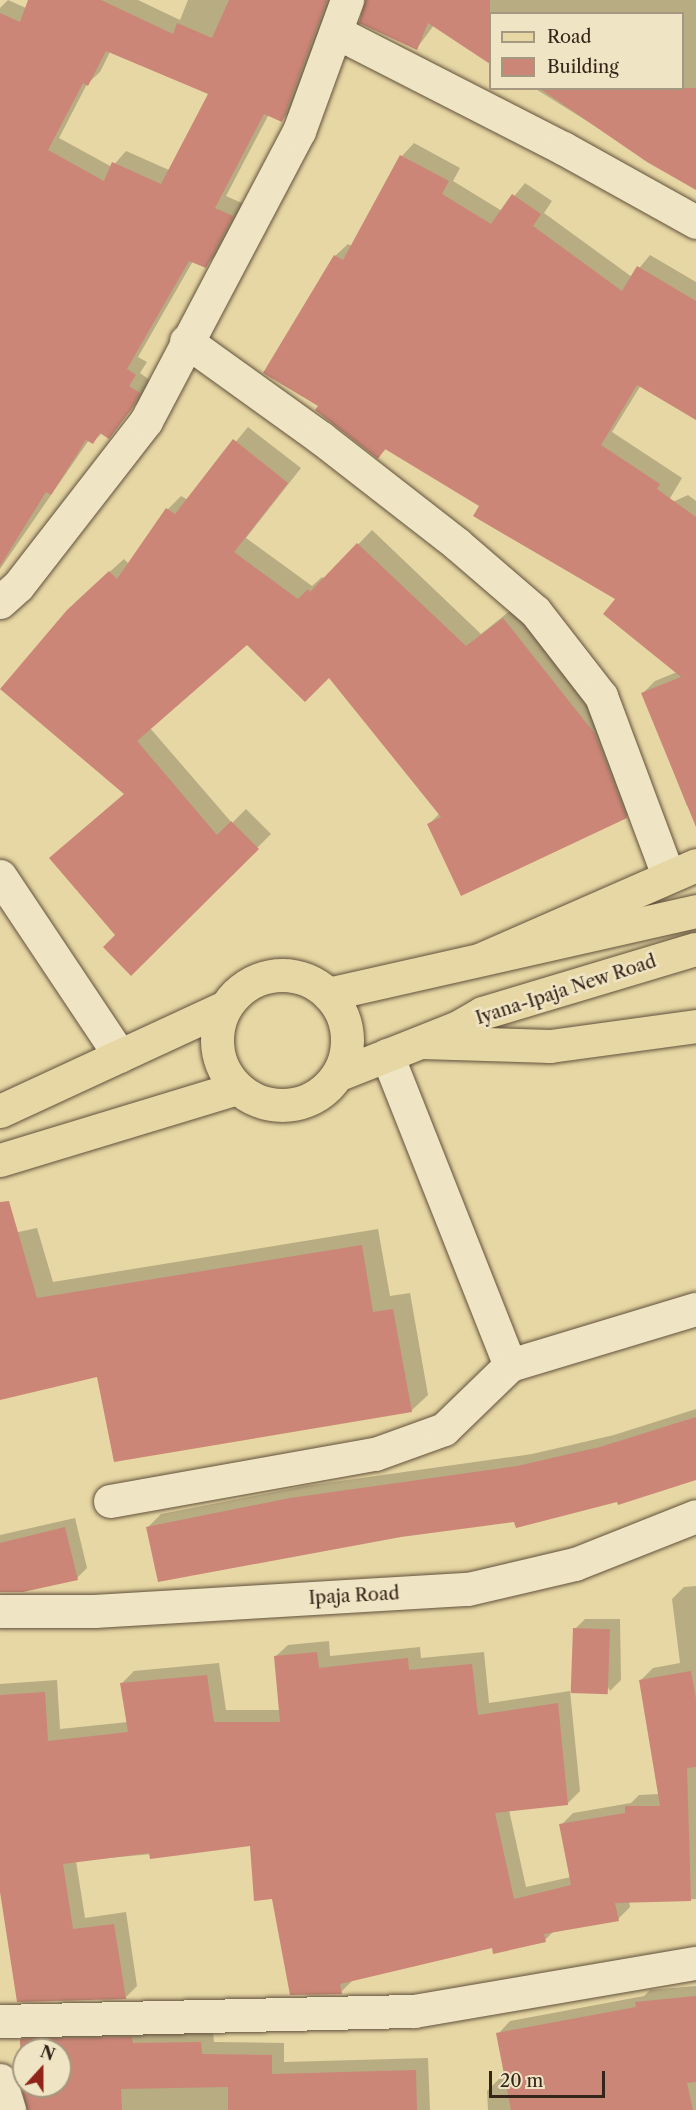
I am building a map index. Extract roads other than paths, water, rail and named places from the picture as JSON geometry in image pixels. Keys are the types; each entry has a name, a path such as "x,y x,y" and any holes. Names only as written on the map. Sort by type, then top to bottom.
{"main road":[{"path":"481,959 682,870"},
{"path":"328,994 696,911"},
{"name":"Iyana-Ipaja New Road","path":"337,1075 422,1042 482,1013 696,949"},
{"path":"0,1111 223,1008 239,990 268,977 284,975 308,980 328,994 341,1012 347,1032 346,1055 337,1075 322,1092 302,1103 279,1106 257,1100 237,1088 224,1071 217,1051 217,1029 223,1008"},
{"path":"422,1042 550,1046 696,1026"},
{"path":"0,1161 237,1088"}],"street":[{"path":"0,602 18,586 146,421 186,341 299,131 347,0"},
{"path":"336,32 563,148 696,222"},
{"path":"186,341 321,438 457,544 535,611 601,696 682,870"},
{"path":"0,876 120,1056"},
{"path":"387,1055 510,1365"},
{"path":"110,1501 375,1454 444,1429 510,1365 696,1309"},
{"name":"Ipaja Road","path":"0,1611 94,1611 468,1589 575,1564 696,1516"},
{"path":"0,2021 414,2011 696,1963"},
{"path":"0,2080 9,2110"}]}
